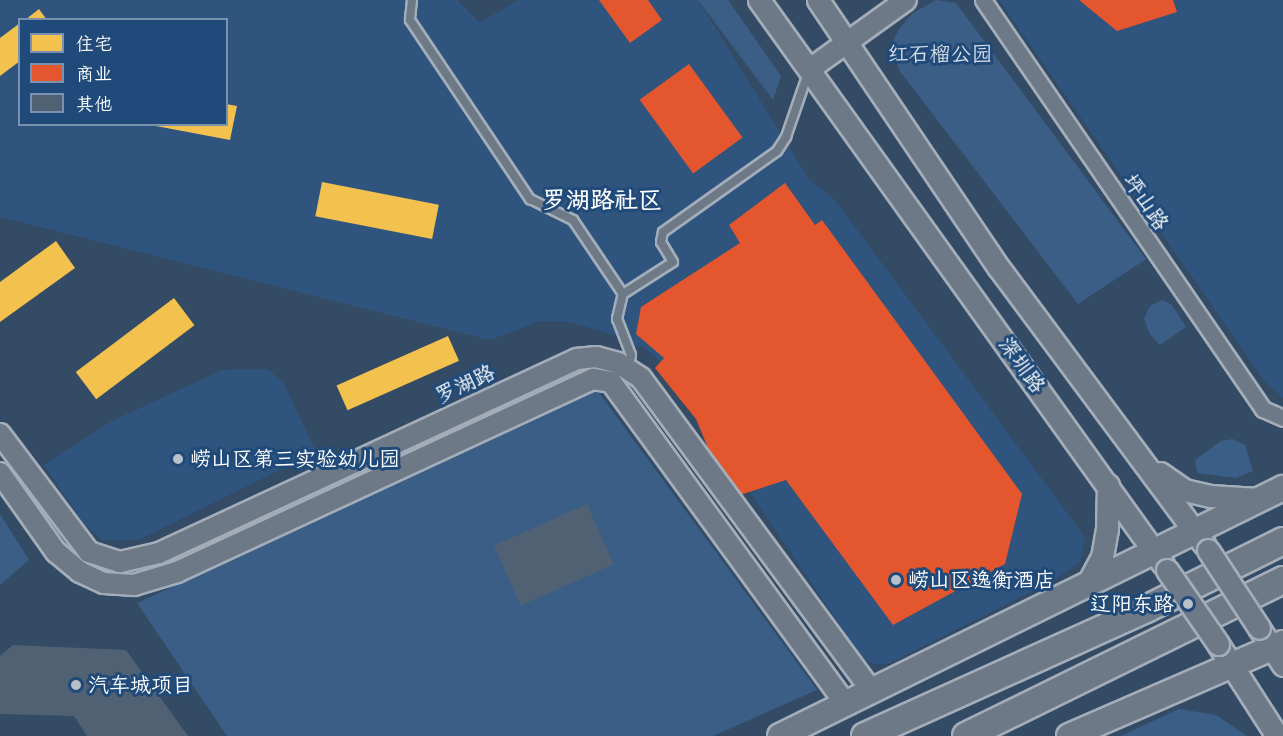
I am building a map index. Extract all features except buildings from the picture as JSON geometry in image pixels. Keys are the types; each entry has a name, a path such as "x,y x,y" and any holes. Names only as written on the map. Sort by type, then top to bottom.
{"highway":[{"path":"865,736 1146,609 1283,540"},
{"path":"966,736 1283,580"}],"main road":[{"name":"深圳路","path":"759,0 1108,485 1218,644 1277,736"},
{"name":"深圳路","path":"818,0 999,268 1147,463 1274,646"},
{"path":"1147,463 1184,490 1210,496 1258,499"},
{"path":"1087,585 1104,548 1108,485"},
{"path":"780,736 1087,585 1162,562 1195,530 1283,488"},
{"path":"1069,736 1274,646"}],"street":[{"path":"810,69 906,0"},
{"name":"坪山路","path":"983,0 1263,409 1283,418"},
{"name":"罗湖路","path":"0,434 89,552 120,562 159,553 577,358 596,357 629,368 641,378 871,690"},
{"path":"0,473 56,552 80,572 104,583 134,585 177,572 593,380 611,382 845,703"}],"lane":[{"path":"412,0 410,20 530,199 573,220 623,294"},
{"path":"629,368 631,355 617,320 623,294 673,262 661,242 663,232 777,151 786,137 810,69"}],"shaded area":[{"path":"0,0 457,0 480,23 518,0 698,0 809,179 835,200 1085,537 1080,562 1056,579 888,664 874,664 863,659 662,363 644,347 622,344 622,337 570,322 540,321 490,340 0,217"},
{"path":"999,0 1283,0 1283,398 1264,380"},
{"name":"崂山区第三实验幼儿园","path":"267,369 283,382 316,452 138,540 102,540 85,525 44,465 110,422 222,370"}],"green space":[{"path":"698,0 728,0 781,76 773,100"},
{"name":"红石榴公园","path":"936,0 956,3 1146,259 1078,304 899,70 892,43 899,29 913,13"},
{"path":"1162,300 1172,305 1186,327 1160,345 1150,334 1144,319 1150,306"},
{"path":"597,390 817,690 713,736 227,736 137,603"},
{"path":"1233,439 1245,445 1253,471 1236,478 1197,473 1195,460 1221,441"},
{"path":"0,514 29,560 0,585"},
{"path":"1179,709 1216,715 1247,736 1121,736"}],"place":[{"name":"崂山区第三实验幼儿园","path":"178,459"},
{"name":"崂山区逸衡酒店","path":"896,580"},
{"name":"辽阳东路","path":"1188,604"},
{"name":"汽车城项目","path":"76,685"}],"district":[{"name":"罗湖路社区","path":"602,201"}]}
